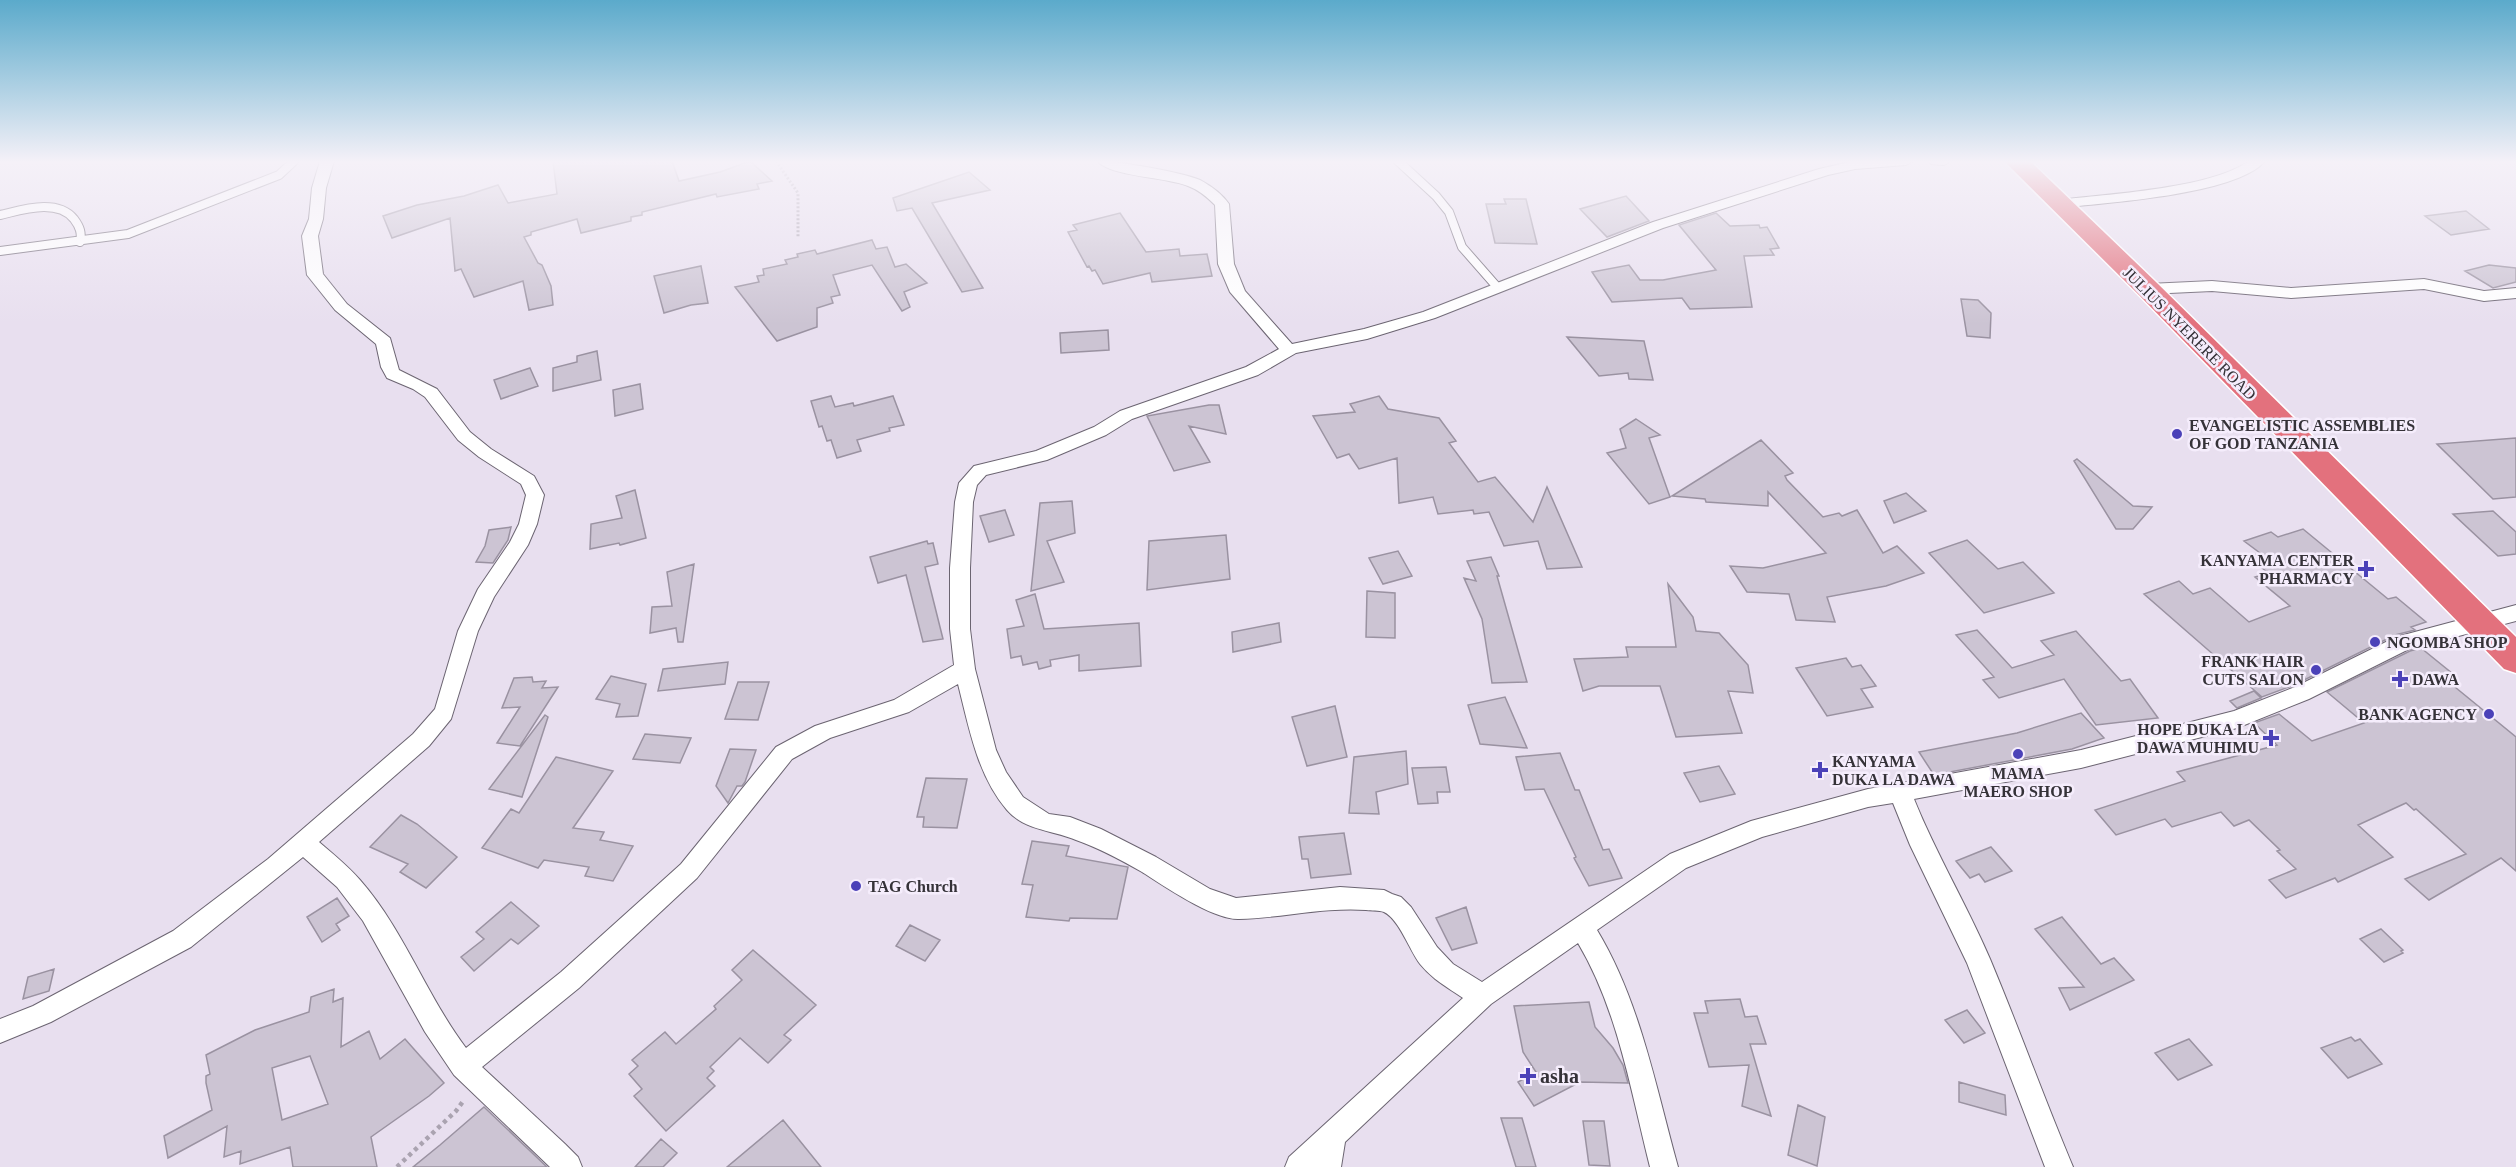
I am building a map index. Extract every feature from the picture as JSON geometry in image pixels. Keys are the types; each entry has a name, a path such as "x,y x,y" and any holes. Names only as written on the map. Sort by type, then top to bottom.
{"highway":[{"name":"JULIUS NYERERE ROAD","path":"2070,215 2148,289 2516,659"}],"street":[{"path":"0,1031 42,1014 183,939 223,910 304,843 421,740 444,712 468,631 485,594 519,546 528,524 535,495 528,480 485,453 464,436 431,393 393,374 389,367 384,342 341,307 315,275 310,236 316,215"},
{"path":"1223,215 1226,264 1238,292 1289,350"},
{"path":"1482,996 1444,972 1428,955 1404,915 1393,905 1384,901 1340,898 1236,909 1202,897 1148,864 1094,836 1031,816 1015,804 998,778 985,750 966,669 960,629 960,568 966,488 975,472 1041,456 1100,431 1125,415 1252,371 1289,350 1367,334 1429,315 1687,215"},
{"path":"2148,289 2212,286 2291,293 2424,284 2484,296 2516,293"},
{"path":"1299,1167 1482,996 1678,861 1760,828 1868,798 2081,759 2237,719 2302,693 2403,643 2516,613"},
{"path":"471,1073 689,871 784,753 793,746 849,724 894,710 966,669"},
{"path":"1900,793 1921,845 1978,960 2039,1121 2059,1167"},
{"path":"304,843 356,892 387,939 417,998 471,1073 529,1126 568,1167"},
{"path":"1582,927 1604,964 1626,1026 1664,1167"},
{"path":"1327,1167 1332,1138"}],"lane":[{"path":"73,215 82,234 80,242"},
{"path":"0,251 113,238 177,215"},
{"path":"1450,215 1462,248 1498,288"},
{"path":"2478,622 2516,640"}],"path":[{"path":"798,215 798,238"},
{"path":"397,1167 456,1111 471,1073"}],"building":[{"path":"639,215 631,217 631,221 581,233 577,219 531,232 531,235 524,237 538,263 542,265 551,286 553,305 529,310 523,281 474,297 461,269 455,271 450,218 392,238 383,216"},
{"path":"916,215 939,215 983,288 962,292"},
{"path":"1110,215 1122,215 1146,252 1179,249 1180,256 1207,254 1212,276 1152,282 1150,273 1103,284 1095,270 1092,271 1089,266 1087,267 1068,232 1077,230 1073,225"},
{"path":"1489,215 1530,215 1537,244 1495,243"},
{"path":"1586,215 1644,215 1649,221 1607,237"},
{"path":"1708,215 1719,215 1730,226 1767,227 1779,248 1770,249 1774,255 1744,256 1752,307 1690,309 1682,298 1612,302 1592,272 1629,265 1640,280 1663,280 1716,270 1679,225"},
{"path":"2472,215 2489,229 2451,235 2425,216"},
{"path":"872,240 876,249 887,247 895,267 906,264 927,283 904,292 910,307 902,311 872,265 833,275 840,295 831,297 833,303 817,308 817,327 777,341 735,287 759,282 757,276 764,275 763,269 787,264 785,260 798,257 797,254 815,250 817,254"},
{"path":"2489,265 2516,268 2516,282 2493,288 2465,271"},
{"path":"701,266 708,303 691,305 664,313 654,276"},
{"path":"1961,299 1978,300 1991,313 1990,338 1967,336"},
{"path":"1108,330 1109,350 1061,353 1060,333"},
{"path":"1567,337 1644,341 1653,380 1629,379 1628,373 1599,376"},
{"path":"597,351 601,380 553,391 553,368 577,362 577,356"},
{"path":"530,368 538,386 501,399 494,380"},
{"path":"640,384 643,409 615,416 613,390"},
{"path":"831,396 835,407 853,403 854,406 893,396 904,425 857,440 861,451 837,458 831,440 827,441 822,426 819,427 811,401"},
{"path":"1379,396 1388,409 1439,418 1456,441 1449,443 1478,482 1495,477 1533,522 1547,487 1582,567 1547,569 1538,541 1504,546 1489,512 1474,514 1473,510 1438,514 1433,497 1399,503 1397,458 1359,469 1349,454 1337,458 1313,416 1355,412 1350,404"},
{"path":"1219,405 1226,434 1189,426 1210,462 1174,471 1147,416"},
{"path":"1636,419 1660,435 1649,438 1670,497 1649,504 1607,453 1626,448 1620,429"},
{"path":"2516,438 2516,497 2493,499 2437,444"},
{"path":"1761,440 1793,473 1785,476 1787,480 1823,517 1839,513 1842,516 1857,510 1883,553 1897,546 1924,573 1886,586 1827,597 1835,622 1796,620 1789,594 1747,592 1730,566 1763,568 1826,553 1768,492 1768,506 1706,502 1705,499 1672,496"},
{"path":"2077,459 2133,506 2152,507 2133,529 2116,529 2074,461"},
{"path":"635,490 646,538 620,545 619,543 590,549 591,524 622,518 616,496"},
{"path":"1906,493 1926,511 1894,523 1884,501"},
{"path":"1072,501 1075,533 1047,541 1064,582 1031,591 1040,503"},
{"path":"1005,510 1014,535 989,542 980,516"},
{"path":"2493,511 2516,532 2516,554 2498,556 2453,514"},
{"path":"511,527 508,540 493,563 476,562 485,546 489,530"},
{"path":"2303,529 2388,599 2396,597 2426,622 2411,627 2415,630 2395,635 2294,685 2262,697 2144,594 2179,581 2193,594 2210,588 2249,622 2290,606 2255,577 2268,573 2249,557 2260,553 2244,541 2271,532 2278,537"},
{"path":"1226,535 1230,579 1147,590 1149,541"},
{"path":"1967,540 1998,569 2023,562 2054,593 1984,613 1929,553"},
{"path":"927,541 928,544 933,543 938,564 925,567 943,639 923,642 906,575 878,583 870,557"},
{"path":"1398,551 1412,576 1383,584 1369,558"},
{"path":"1491,557 1499,576 1497,576 1527,682 1492,683 1482,619 1464,578 1476,581 1467,561"},
{"path":"694,564 683,642 678,642 676,628 650,633 652,607 672,606 667,572"},
{"path":"1668,584 1693,617 1696,631 1719,633 1748,665 1753,693 1728,691 1742,733 1676,737 1660,686 1599,686 1583,691 1574,659 1628,657 1626,647 1676,647"},
{"path":"1367,591 1395,593 1395,638 1366,637"},
{"path":"1035,594 1044,629 1139,623 1141,666 1079,671 1079,655 1050,660 1051,666 1039,669 1037,662 1023,665 1021,656 1011,658 1007,629 1024,626 1016,600"},
{"path":"1279,623 1281,642 1233,652 1232,632"},
{"path":"1977,630 2012,668 2054,655 2041,641 2076,631 2121,681 2130,679 2158,718 2096,725 2064,679 1999,698 1983,680 1994,677 1956,635"},
{"path":"2421,648 2453,674 2447,676 2455,682 2450,683 2516,737 2516,871 2501,858 2429,900 2405,879 2466,854 2416,809 2414,810 2406,803 2358,825 2393,857 2338,882 2335,878 2286,898 2269,880 2296,869 2249,820 2234,826 2221,812 2172,827 2165,819 2116,835 2095,810 2185,781 2177,772 2277,745 2254,723 2279,714 2312,741 2364,723 2327,692 2410,651"},
{"path":"1846,658 1852,667 1861,665 1876,686 1861,689 1873,707 1827,716 1796,668"},
{"path":"728,662 725,684 658,691 663,669"},
{"path":"611,676 646,684 638,716 616,717 620,704 596,699"},
{"path":"532,677 533,682 546,681 542,688 558,687 520,746 497,743 520,707 502,708 514,678"},
{"path":"738,682 769,682 758,720 725,719"},
{"path":"2254,691 2261,698 2237,708 2230,701"},
{"path":"1505,697 1527,748 1480,744 1468,705"},
{"path":"1335,706 1347,757 1307,766 1292,717"},
{"path":"2081,713 2104,738 2072,749 1934,775 1919,752 2017,733"},
{"path":"545,715 548,717 522,797 489,789"},
{"path":"645,734 691,738 680,763 633,759"},
{"path":"730,749 756,750 745,782 742,786 737,786 728,803 716,786"},
{"path":"1406,751 1408,784 1376,792 1379,814 1349,813 1354,757"},
{"path":"1560,753 1575,790 1579,790 1603,850 1609,849 1622,878 1589,886 1574,858 1576,857 1544,789 1525,790 1516,757"},
{"path":"556,757 613,771 573,828 604,832 600,840 633,846 613,881 585,876 589,867 544,860 538,868 482,848 511,809 519,813"},
{"path":"1719,766 1735,794 1700,802 1684,773"},
{"path":"1446,767 1450,792 1437,792 1438,803 1418,804 1412,768"},
{"path":"926,778 967,779 957,828 923,827 924,817 917,817"},
{"path":"401,815 417,824 457,857 426,888 400,872 408,864 370,847"},
{"path":"1344,833 1351,874 1311,878 1308,859 1302,859 1299,837"},
{"path":"1032,841 1069,846 1066,856 1128,867 1117,919 1070,918 1069,921 1026,917 1033,885 1022,884"},
{"path":"1991,847 2012,871 1985,882 1979,874 1970,878 1956,861"},
{"path":"337,898 349,916 336,924 340,930 322,942 307,917"},
{"path":"511,902 539,926 518,944 511,939 474,971 461,957 484,939 476,932"},
{"path":"1466,907 1477,943 1452,950 1436,918"},
{"path":"2062,917 2101,964 2114,958 2134,980 2070,1010 2059,988 2084,987 2035,929"},
{"path":"910,925 940,940 925,961 896,946"},
{"path":"2381,929 2403,950 2401,951 2403,953 2384,962 2360,939"},
{"path":"753,950 816,1005 784,1035 791,1040 768,1063 740,1038 710,1067 714,1071 707,1078 715,1086 666,1131 634,1096 642,1089 629,1074 638,1066 632,1060 665,1032 676,1044 716,1009 714,1006 742,980 732,970"},
{"path":"54,969 49,991 23,999 28,977"},
{"path":"334,989 333,1002 343,998 341,1047 369,1031 380,1059 405,1039 444,1083 371,1137 377,1167 293,1167 290,1147 240,1164 241,1151 224,1157 227,1126 168,1158 164,1136 212,1110 206,1083 206,1076 210,1074 206,1055 255,1030 309,1012 311,997","holes":["310,1056 328,1104 282,1120 272,1068"]},
{"path":"1740,999 1745,1017 1757,1016 1766,1044 1750,1044 1771,1116 1742,1106 1749,1065 1709,1067 1694,1013 1708,1013 1705,1001"},
{"path":"1589,1002 1595,1027 1613,1048 1623,1065 1628,1083 1580,1082 1534,1106 1518,1082 1536,1072 1523,1052 1514,1006"},
{"path":"1967,1010 1985,1033 1964,1043 1945,1020"},
{"path":"2351,1037 2355,1041 2360,1039 2382,1064 2348,1078 2321,1048"},
{"path":"2189,1039 2212,1065 2178,1080 2155,1053"},
{"path":"1959,1082 2005,1095 2006,1115 1959,1102"},
{"path":"1798,1105 1825,1117 1817,1166 1788,1155"},
{"path":"484,1107 547,1167 413,1167 440,1145"},
{"path":"1501,1118 1522,1118 1536,1167 1516,1167"},
{"path":"783,1120 821,1167 727,1167"},
{"path":"1583,1121 1604,1121 1610,1166 1589,1165"},
{"path":"661,1139 677,1153 663,1167 635,1167"}],"place":[{"name":"EVANGELISTIC ASSEMBLIES OF GOD TANZANIA","path":"2177,434"},
{"name":"KANYAMA CENTER PHARMACY","path":"2366,569"},
{"name":"NGOMBA SHOP","path":"2375,642"},
{"name":"FRANK HAIR CUTS SALON","path":"2316,670"},
{"name":"DAWA","path":"2400,679"},
{"name":"BANK AGENCY","path":"2489,714"},
{"name":"HOPE DUKA LA DAWA MUHIMU","path":"2271,738"},
{"name":"MAMA MAERO SHOP","path":"2018,754"},
{"name":"KANYAMA DUKA LA DAWA","path":"1820,770"},
{"name":"TAG Church","path":"856,886"},
{"name":"asha","path":"1528,1076"}]}
